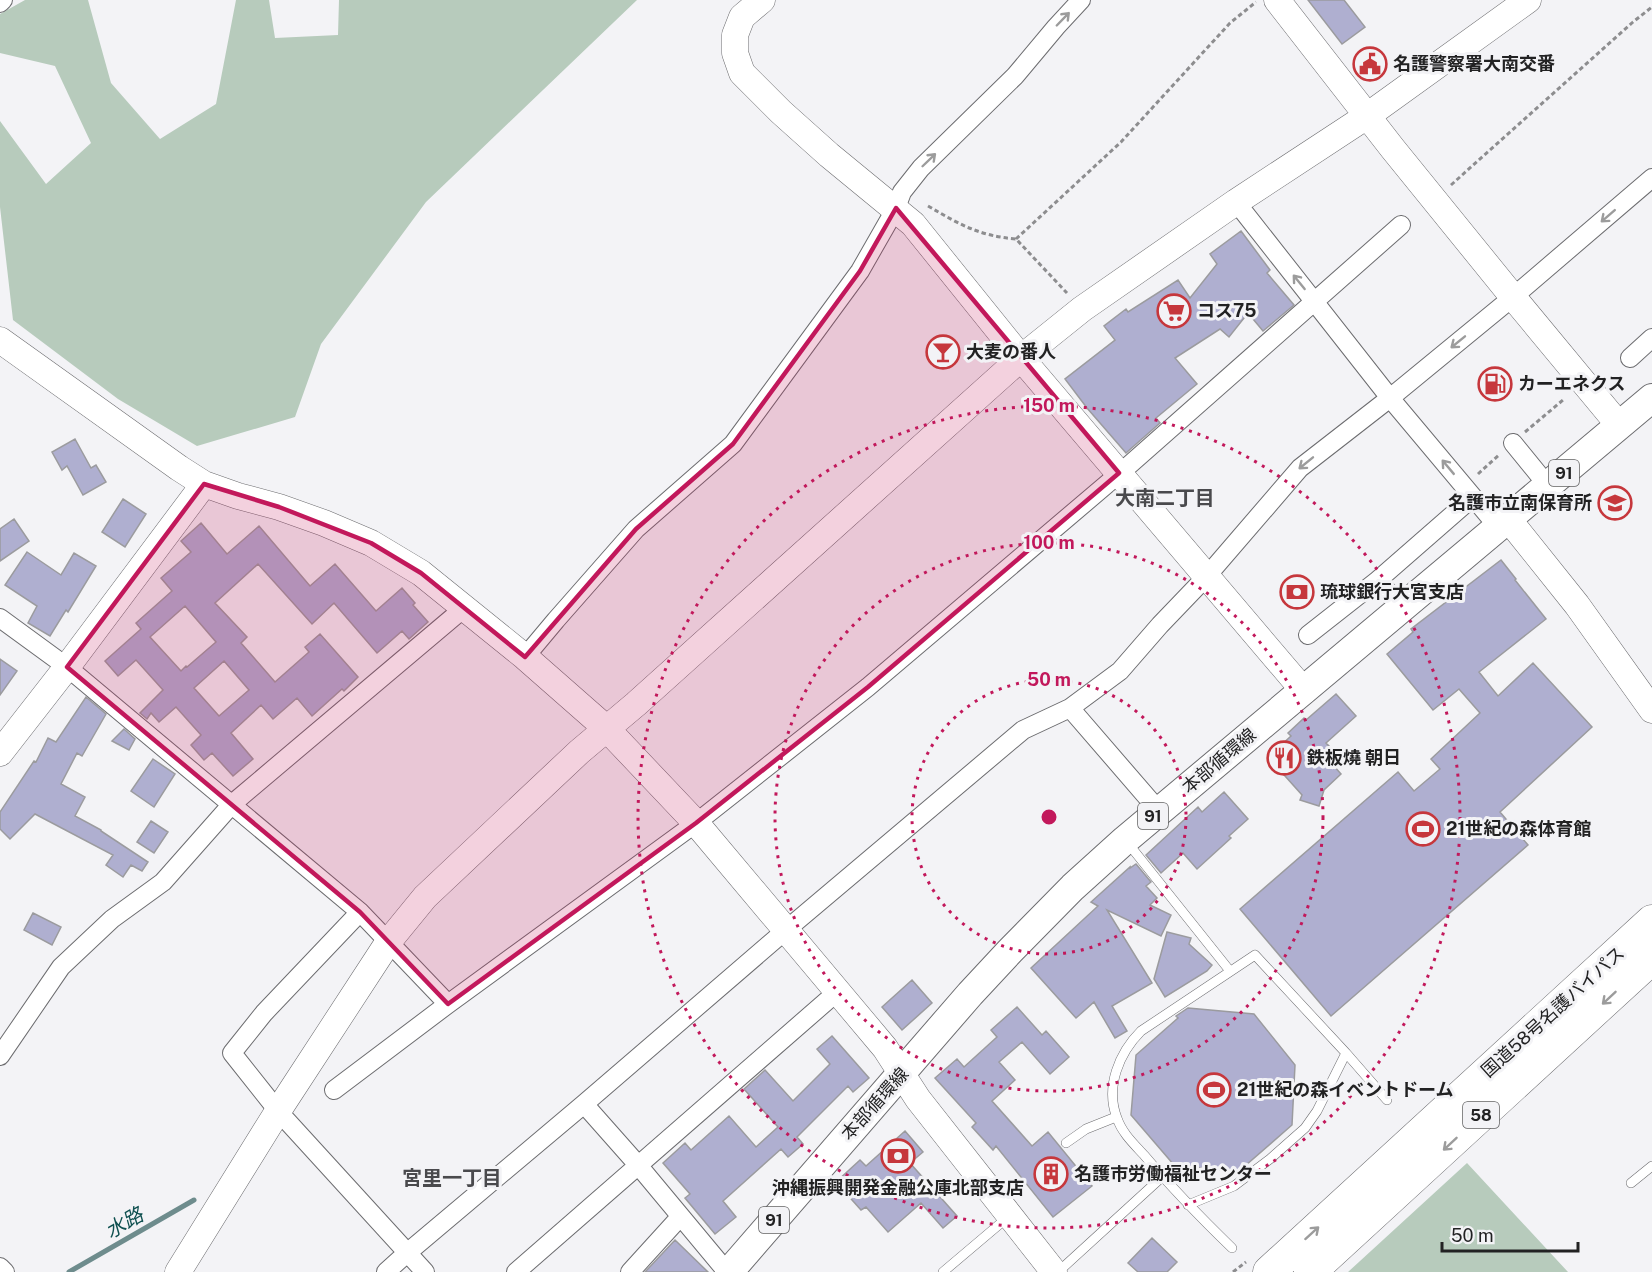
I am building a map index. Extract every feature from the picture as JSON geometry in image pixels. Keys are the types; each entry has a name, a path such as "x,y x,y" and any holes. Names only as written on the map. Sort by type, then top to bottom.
{"highway":[{"name":"国道58号名護バイパス","path":"1269,1272 1652,921"},
{"name":"国道58号名護バイパス","path":"1310,1272 1652,958"}],"main road":[{"name":"本部循環線","path":"728,1272 957,1010 1010,951 1073,887 1125,840 1652,398"}],"street":[{"path":"762,0 742,17 735,35 735,53 742,74 829,154 899,200 913,224 1021,358 1304,691"},
{"path":"525,657 636,529 733,444 860,271 899,200 921,168 1015,76 1081,0"},
{"path":"1277,0 1367,116 1619,425"},
{"path":"178,1272 278,1111 389,941 425,897 579,752 1021,358 1082,309 1236,202 1367,116 1528,0"},
{"path":"386,1272 1023,730 1070,708 1120,671 1207,576 1299,468 1390,398 1513,297 1652,178"},
{"path":"1236,202 1390,398 1473,497 1504,524 1577,605 1652,710"},
{"path":"334,1090 696,824 868,687 1119,473 1401,225"},
{"path":"1630,358 1652,338"},
{"path":"0,340 204,484 324,523 371,543 421,573 525,657 607,729 696,824 885,1048 918,1099 1056,1272"},
{"path":"1513,443 1548,486"},
{"path":"0,753 204,484"},
{"path":"1308,634 1378,580 1473,497"},
{"path":"1378,580 1402,609"},
{"path":"0,1056 61,967 112,919 163,882 232,804 464,608"},
{"path":"0,618 67,667 360,912 448,1004"},
{"path":"1070,708 1159,812"},
{"path":"360,912 264,1013 232,1053 278,1111 425,1272"},
{"path":"516,1272 837,992"},
{"path":"584,1104 728,1272"},
{"path":"630,1272 680,1217"},
{"path":"0,1267 5,1272"}],"lane":[{"path":"1125,840 1230,971"},
{"path":"1232,1248 1162,1177 1122,1130 1116,1117 1113,1100 1114,1082 1120,1058 1130,1042 1141,1031 1255,955 1387,1100"},
{"path":"1188,1205 1233,1185 1270,1159 1305,1128 1317,1111 1346,1053"},
{"path":"1066,1143 1086,1129 1116,1117"},
{"path":"1631,1183 1652,1166"},
{"path":"1056,1272 1162,1177"},
{"path":"943,1272 1010,1215"}],"path":[{"path":"1016,239 1121,142 1230,23 1258,0"},
{"path":"1445,191 1652,7"},
{"path":"899,200 967,229 996,237 1016,239 1082,309"}],"highlighted area":[{"path":"896,208 1119,473 868,687 696,823 448,1004 360,912 67,667 204,484 279,507 371,543 421,573 525,657 636,529 733,444 860,271"}],"green space":[{"path":"25,0 88,0 111,83 160,139 216,104 236,0 269,0 275,38 338,35 339,0 637,0 426,202 321,344 295,417 197,446 118,399 13,320 0,207 0,121 46,184 91,143 55,66 0,53 0,14"},
{"path":"1467,1163 1568,1272 1348,1272"}],"building":[{"path":"1308,0 1344,0 1365,27 1342,44"},
{"path":"1241,231 1270,270 1267,273 1294,305 1263,331 1248,313 1229,337 1220,329 1175,358 1197,384 1156,418 1160,423 1126,453 1065,379 1115,340 1104,326 1126,309 1128,312 1178,280 1190,298 1217,264 1210,254"},
{"path":"75,439 91,468 96,465 106,482 83,495 67,466 62,470 52,452"},
{"path":"123,499 146,514 125,547 102,532"},
{"path":"14,519 29,541 0,561 0,529"},
{"path":"201,523 227,554 259,526 310,586 335,564 376,611 402,588 428,622 409,639 402,631 377,653 334,603 312,624 258,564 215,603 247,637 241,643 275,682 309,652 305,647 320,634 358,677 312,716 297,698 273,719 261,705 231,733 253,759 233,776 212,753 204,760 191,745 201,735 176,707 159,722 151,713 147,719 140,713 163,690 136,660 118,676 105,661 141,629 136,623 172,591 161,578 191,552 181,541","holes":["185,606 216,642 181,671 150,637","224,661 249,690 219,716 194,688"]},
{"path":"27,552 61,575 74,553 96,566 68,612 66,610 50,636 28,623 37,606 5,585"},
{"name":"21世紀の森体育館","path":"1501,560 1546,619 1479,672 1498,696 1533,663 1592,727 1500,812 1528,845 1331,1016 1240,909 1398,772 1414,791 1440,769 1431,759 1480,713 1459,689 1433,710 1387,654 1413,632 1411,629"},
{"path":"0,659 17,671 0,695"},
{"path":"1336,694 1356,716 1326,743 1332,749 1325,756 1341,774 1324,790 1319,806 1300,800 1302,795 1268,757 1291,736 1288,733 1304,718 1306,720"},
{"path":"86,697 106,714 82,756 77,753 61,784 85,797 75,816 101,830 148,862 142,871 131,865 123,877 106,865 113,855 35,814 10,839 0,829 0,812 34,761 36,762 48,738 56,742"},
{"path":"124,729 135,739 129,750 112,741"},
{"path":"153,759 175,774 154,807 131,791"},
{"path":"1224,792 1248,819 1197,869 1183,853 1161,873 1146,855 1198,807 1202,812"},
{"path":"151,821 168,832 154,853 137,842"},
{"path":"1136,864 1151,882 1146,886 1157,898 1150,905 1171,915 1161,936 1107,910 1152,983 1112,1006 1127,1031 1115,1038 1094,1002 1076,1018 1031,968 1098,906 1091,902"},
{"path":"33,913 61,927 52,945 24,930"},
{"path":"1167,932 1191,938 1189,944 1212,965 1207,971 1165,997 1154,979"},
{"path":"912,980 932,1003 902,1030 882,1007"},
{"path":"1017,1007 1042,1035 1046,1031 1069,1057 1050,1074 1022,1042 999,1062 1015,1080 992,1101 1032,1146 1048,1132 1092,1186 1053,1217 996,1146 993,1150 972,1127 976,1123 935,1078 957,1059 964,1067 997,1037 991,1030"},
{"name":"21世紀の森イベントドーム","path":"1188,1008 1254,1014 1295,1065 1292,1125 1238,1172 1174,1165 1131,1115 1136,1055 1178,1018 1176,1016"},
{"path":"832,1036 869,1078 853,1092 848,1086 797,1137 803,1144 788,1157 781,1149 723,1201 736,1217 715,1234 685,1198 690,1194 663,1163 685,1143 691,1150 729,1116 756,1147 778,1127 744,1089 765,1070 793,1101 830,1064 817,1049"},
{"path":"905,1131 923,1152 910,1163 957,1216 943,1228 921,1203 888,1232 866,1207 861,1210 836,1182 860,1160 866,1166"},
{"path":"1152,1238 1177,1262 1167,1272 1138,1272 1128,1263"},
{"path":"675,1240 708,1272 645,1272"}],"waterway":[{"name":"水路","path":"69,1272 194,1200"}],"place":[{"name":"名護警察署大南交番","path":"1370,64"},
{"name":"コス75","path":"1174,311"},
{"name":"大麦の番人","path":"943,352"},
{"name":"カーエネクス","path":"1495,384"},
{"name":"名護市立南保育所","path":"1615,503"},
{"name":"琉球銀行大宮支店","path":"1297,592"},
{"name":"鉄板燒 朝日","path":"1284,758"},
{"name":"21世紀の森体育館","path":"1423,829"},
{"name":"21世紀の森イベントドーム","path":"1214,1090"},
{"name":"沖縄振興開発金融公庫北部支店","path":"898,1156"},
{"name":"名護市労働福祉センター","path":"1051,1174"}],"district":[{"name":"大南二丁目","path":"1165,498"},
{"name":"宮里一丁目","path":"452,1178"}]}
